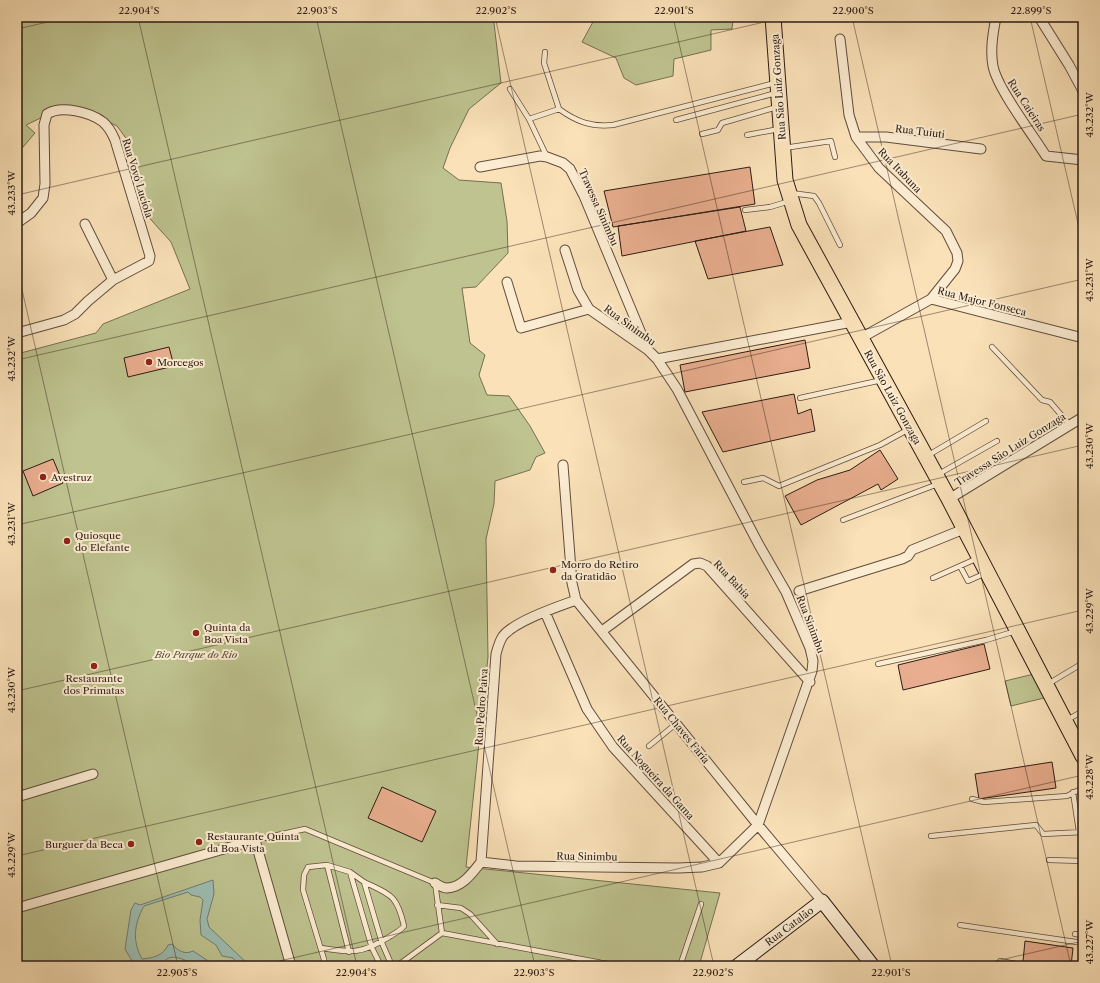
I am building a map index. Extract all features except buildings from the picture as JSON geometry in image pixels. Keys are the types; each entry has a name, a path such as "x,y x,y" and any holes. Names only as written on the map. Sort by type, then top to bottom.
{"main road":[{"name":"Rua São Luiz Gonzaga","path":"773,17 785,180 799,225 949,499 1082,751"},
{"name":"Rua Catalão","path":"737,966 822,901"},
{"name":"Rua Chaves Faria","path":"822,901 873,966"}],"street":[{"name":"Rua Caieiras","path":"996,17 992,47 993,67 999,83 1046,156 1083,160"},
{"path":"1039,17 1069,65 1083,91"},
{"name":"Rua Itabuna","path":"840,39 849,115 856,137 879,168 946,231 957,253 958,261 954,269 931,299"},
{"name":"Rua Vovó Lucíola","path":"17,223 31,213 43,198 45,184 44,125 47,114 52,111 61,110 87,114 102,122 110,130 115,140 150,256 149,260 142,265 113,280"},
{"name":"Rua Tuiuti","path":"856,137 886,137 981,149"},
{"path":"480,167 547,157"},
{"name":"Travessa Sinimbu","path":"547,157 563,163 570,169 584,196 648,350"},
{"path":"17,333 64,320 75,314 113,280 85,224"},
{"name":"Rua Sinimbu","path":"480,862 516,866 670,868 702,867 719,863 758,825 810,682 813,661 810,648 786,592 759,545 677,389 657,359 648,350 589,309 578,290 565,250"},
{"path":"507,282 521,328 589,309"},
{"name":"Rua Major Fonseca","path":"860,338 931,299 1083,338"},
{"path":"657,359 852,322"},
{"name":"Travessa São Luiz Gonzaga","path":"949,499 1083,417"},
{"name":"Rua Chaves Faria","path":"563,465 572,583 576,600 758,825 822,901"},
{"path":"798,591 902,559 908,556 912,550 964,529"},
{"name":"Rua Bahia","path":"602,631 693,564 700,563 707,566 810,682"},
{"name":"Rua Pedro Paiva","path":"480,862 496,654 499,642 504,635 527,620 576,600"},
{"name":"Rua Nogueira da Gama","path":"545,612 587,709 613,747 719,863"},
{"path":"17,797 93,774"},
{"path":"17,908 255,840 291,966"},
{"path":"435,883 447,888 457,885 467,879 480,862"}],"lane":[{"path":"545,52 544,63 559,109 588,124 596,126 613,125 778,94"},
{"path":"510,88 529,119 547,157"},
{"path":"676,120 778,94"},
{"path":"702,134 718,130 722,123 778,94"},
{"path":"529,119 559,109"},
{"path":"747,135 781,128"},
{"path":"783,148 831,142 836,157"},
{"path":"745,210 770,207 791,197 814,196 840,245"},
{"path":"992,347 1042,400 1050,402 1070,425"},
{"path":"800,398 883,380"},
{"path":"925,457 986,421"},
{"path":"744,482 763,478 779,486 880,445 910,429"},
{"path":"843,520 938,479 997,441"},
{"path":"933,578 979,558"},
{"path":"960,566 968,581 987,572"},
{"path":"878,664 986,640 1018,631"},
{"path":"1047,685 1083,663"},
{"path":"1066,721 1083,711"},
{"path":"649,746 677,723"},
{"path":"972,799 984,802 1067,796 1083,788"},
{"path":"931,836 1036,825 1043,834 1081,832 1073,792"},
{"path":"255,840 305,829 435,883 442,933"},
{"path":"1049,860 1083,861"},
{"path":"327,865 349,952"},
{"path":"321,948 349,952 372,948 398,932 404,926 401,911 395,898 364,882 350,872 327,865 308,867 304,875 303,890 316,927 321,948 326,966"},
{"path":"350,872 372,948 381,966"},
{"path":"364,882 382,942 392,966"},
{"path":"680,966 701,904"},
{"path":"437,905 462,908 470,914 498,944"},
{"path":"960,925 1083,943"},
{"path":"397,966 442,933 596,964 618,966"},
{"path":"1075,934 1083,934"},
{"path":"1000,961 1028,966"}],"green space":[{"name":"Bio Parque do Rio","path":"17,17 495,17 494,23 501,83 469,109 450,148 443,168 459,180 501,183 507,221 508,253 476,287 462,288 470,343 485,355 479,375 487,395 509,396 530,426 545,453 536,457 530,470 495,481 494,504 486,539 488,657 466,867 720,893 699,966 17,966 17,354 96,333 103,324 190,289 171,242 144,212 128,141 117,126 84,110 49,114 26,125 35,133 17,154"},
{"path":"587,17 742,17 733,20 732,29 711,30 711,50 674,59 673,76 636,85 624,78 616,58 582,42 594,20"},
{"path":"1038,673 1044,698 1011,706 1005,681"}],"shaded area":[{"path":"213,880 214,894 207,919 209,927 250,966 239,966 233,958 222,956 216,945 201,935 200,920 203,900 200,897 191,895 188,892 144,906 136,926 136,939 139,952 142,959 154,957 163,952 168,945 172,944 182,952 187,953 193,951 216,966 197,966 183,959 173,957 165,961 161,966 135,966 125,949 131,910 135,903 140,905"}],"place":[{"name":"Morcegos","path":"149,362"},
{"name":"Avestruz","path":"43,477"},
{"name":"Quiosque do Elefante","path":"67,541"},
{"name":"Morro do Retiro da Gratidão","path":"553,570"},
{"name":"Quinta da Boa Vista","path":"196,633"},
{"name":"Restaurante dos Primatas","path":"94,666"},
{"name":"Restaurante Quinta da Boa Vista","path":"199,842"},
{"name":"Burguer da Beca","path":"131,844"}]}
